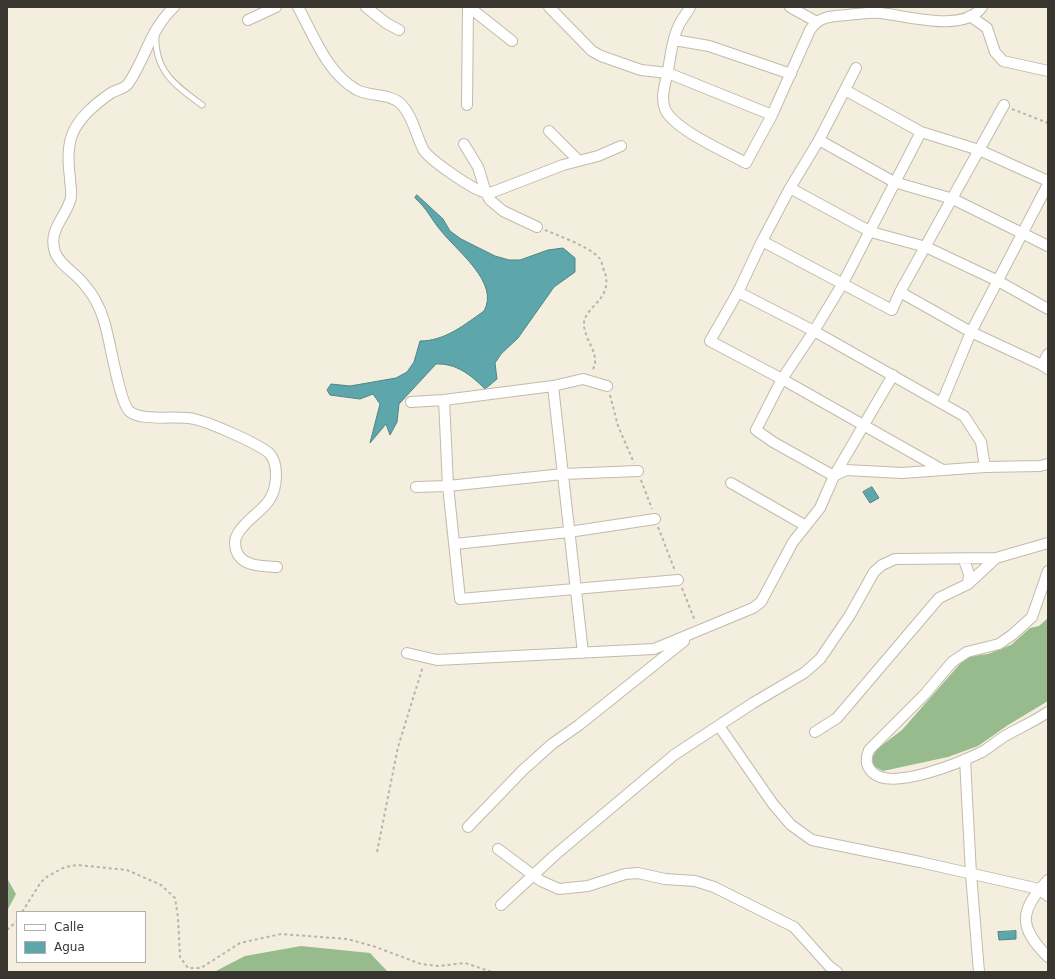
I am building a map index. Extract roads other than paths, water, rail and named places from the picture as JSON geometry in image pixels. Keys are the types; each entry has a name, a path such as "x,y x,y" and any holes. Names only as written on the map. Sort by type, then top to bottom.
{"street":[{"path":"174,7 163,17 127,86 113,92 96,104 82,118 75,128 69,147 68,166 72,195 70,203 54,232 53,241 55,253 60,261 85,284 100,310 111,346 124,402 130,412 140,417 176,417 195,419 243,439 269,454 273,459 276,467 276,481 272,496 267,505 238,533 235,545 237,554 242,560 261,566 277,567"},
{"path":"248,20 276,7"},
{"path":"298,7 338,76 357,90 370,95 392,98 402,105 424,151 454,176 474,188 486,193 493,192 540,174 598,156 621,146"},
{"path":"366,7 386,23 399,30"},
{"path":"469,7 512,41"},
{"path":"467,105 469,7"},
{"path":"549,7 592,51 601,56 641,70 668,73 772,115"},
{"path":"690,7 688,13 679,24 674,40 663,95 664,108 669,117 682,128 746,163 772,115 815,21 829,16 878,10 935,21 955,21 970,16 982,7"},
{"path":"790,7 815,21"},
{"path":"970,16 987,28 996,52 1003,61 1048,71"},
{"path":"674,40 709,46 791,74"},
{"path":"856,68 819,140 790,188 762,241 738,292 710,341 782,379 941,469"},
{"path":"844,90 921,132 979,150 1048,181"},
{"path":"762,241 892,310 900,292 926,248 1004,105"},
{"path":"549,130 579,161"},
{"path":"834,476 773,442 756,430 782,379 814,331 843,283 871,232 894,182 921,132"},
{"path":"819,140 894,182 953,199 1023,232 1048,246"},
{"path":"464,144 478,167 486,193 490,200 504,211 537,227"},
{"path":"942,402 972,332 1048,184"},
{"path":"790,188 871,232 926,248 998,281 1048,309"},
{"path":"738,292 814,331 942,402 964,416 981,442 984,467"},
{"path":"900,292 972,332 1045,367 1048,354"},
{"path":"407,653 437,660 654,649 692,635 753,608 761,602 793,542 820,508 834,476 892,375"},
{"path":"411,402 444,400 553,386 583,379 607,386"},
{"path":"553,386 574,590 583,653"},
{"path":"444,400 448,486 460,599 678,580"},
{"path":"834,476 846,470 902,473 941,469 1040,466 1048,464"},
{"path":"416,487 448,486 563,474 638,471"},
{"path":"731,483 806,526"},
{"path":"455,544 569,532 655,519"},
{"path":"501,905 533,874 674,755 804,673 820,659 850,615 874,572 882,565 894,559 964,560 996,558 1048,543"},
{"path":"815,732 837,718 939,598 968,584 996,558"},
{"path":"964,560 969,574 968,584"},
{"path":"1048,571 1032,617 1012,635 999,644 967,652 952,662 925,694 869,750 866,758 867,767 874,774 885,779 896,780 921,774 965,759 983,751 1048,712"},
{"path":"468,827 523,770 552,744 579,725 692,635"},
{"path":"719,726 773,804 791,825 812,840 1040,889 1048,896"},
{"path":"965,759 971,874 979,972"},
{"path":"498,848 547,885 559,889 588,886 625,874 638,873 665,879 695,881 714,887 794,927 829,966 837,972"},
{"path":"1048,880 1029,906 1025,917 1027,931 1035,944 1048,957"}],"lane":[{"path":"156,29 157,56 162,67 170,80 202,105"}],"water":[{"path":"417,195 443,219 450,231 461,239 495,256 509,260 520,260 548,250 563,248 575,258 575,272 554,287 518,338 501,354 495,363 497,379 485,389 463,371 443,364 436,364 399,404 397,422 390,435 386,424 370,443 380,404 373,394 360,399 330,395 327,390 331,384 350,386 396,378 407,372 414,362 420,341 438,338 462,327 484,311 487,300 486,290 482,279 475,268 438,228 423,206 415,198"},
{"path":"872,487 879,498 870,503 863,492"},
{"path":"1016,931 1016,939 999,940 998,932"}]}
